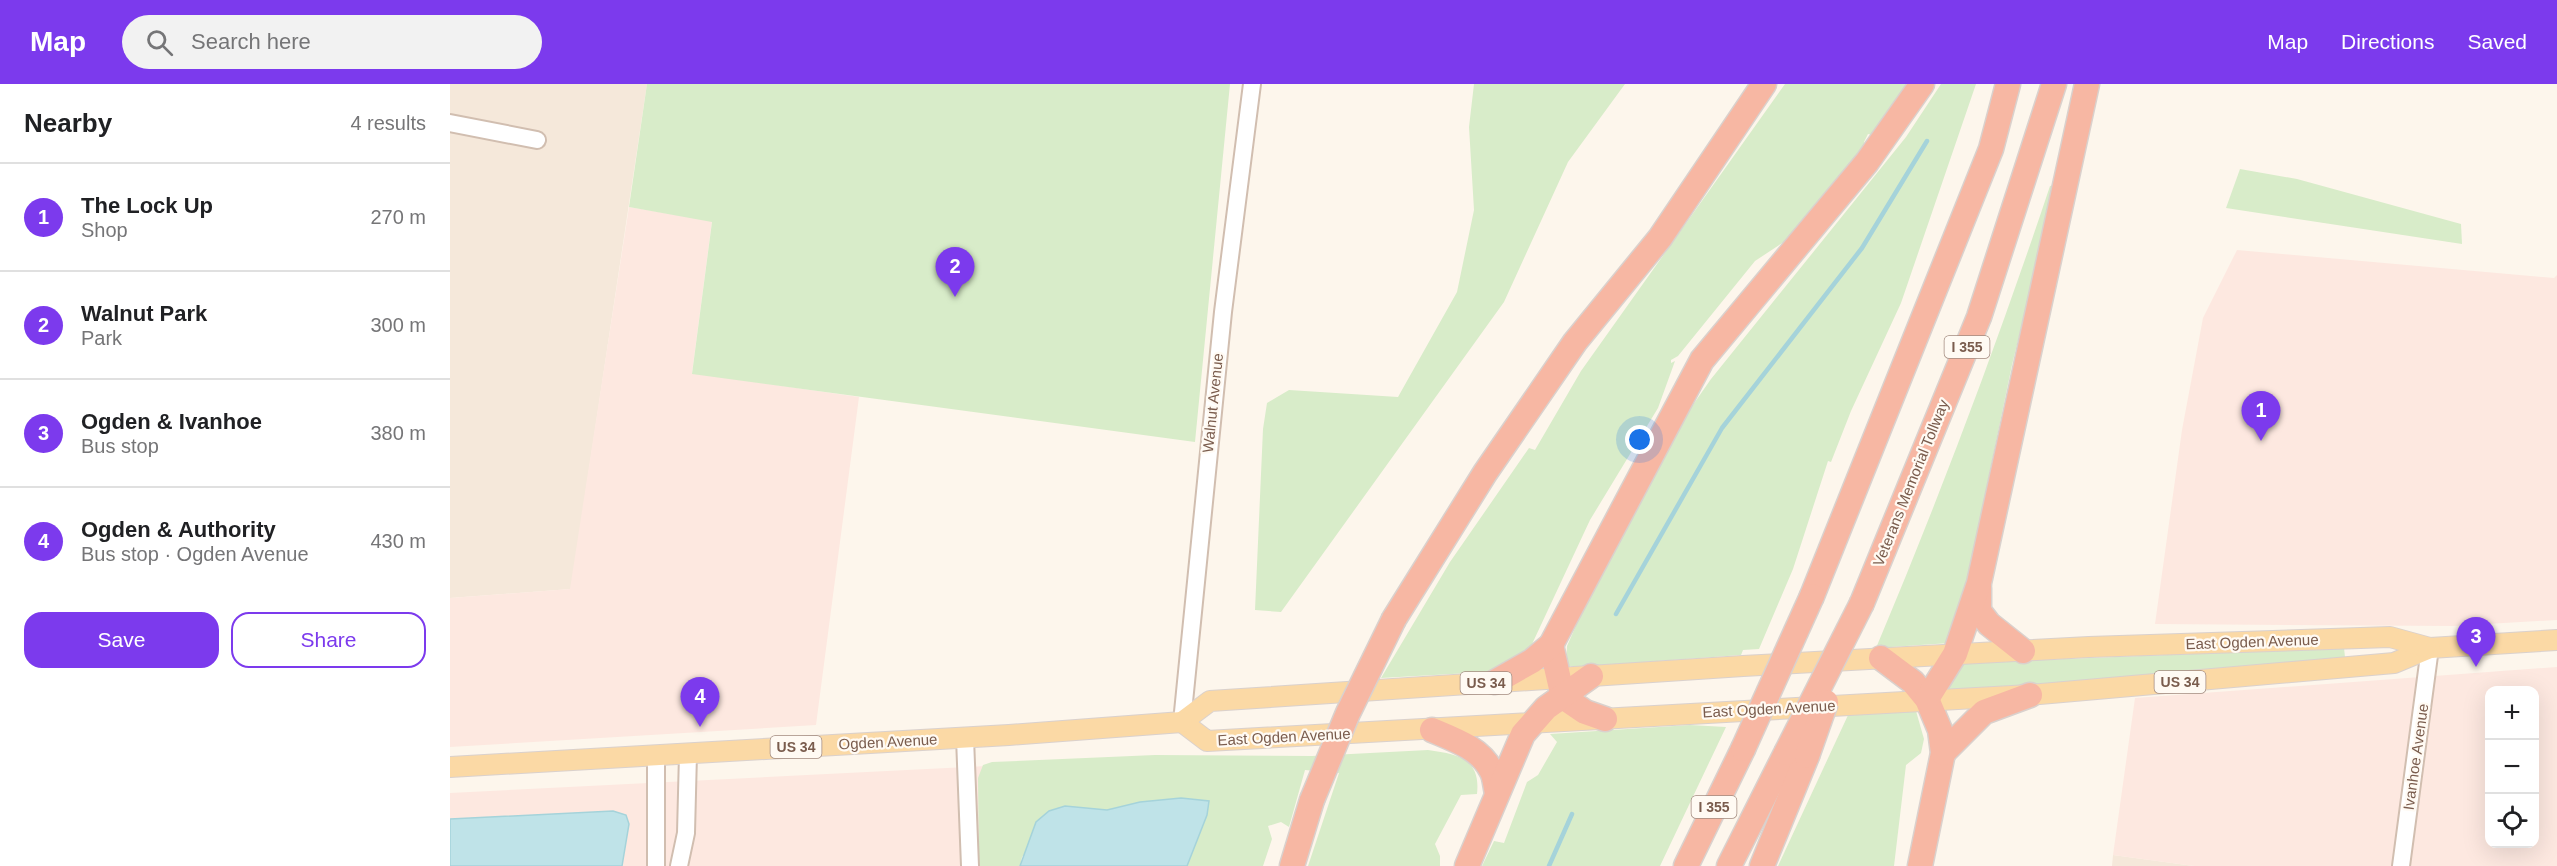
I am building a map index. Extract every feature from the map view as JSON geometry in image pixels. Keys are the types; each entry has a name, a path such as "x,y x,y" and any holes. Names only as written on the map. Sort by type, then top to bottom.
{"highway":[{"path":"1292,866 1312,800 1348,713 1394,619 1485,473 1575,342 1660,238 1764,84"},
{"path":"1495,682 1532,661 1551,645 1702,360 1867,162 1922,84"},
{"name":"I 355","path":"1686,866 1743,749 1812,596 1991,149 2008,84"},
{"name":"Veterans Memorial Tollway","path":"1796,755 1862,603 1979,317 2055,84"},
{"path":"1927,699 1955,654 1979,583 2087,84"},
{"path":"1979,583 1979,610 1989,624 2023,651"},
{"path":"1551,645 1560,688 1584,712 1605,719"},
{"path":"1881,658 1913,682 1927,699 1940,730 1943,753 1920,866"},
{"path":"1467,866 1522,734 1546,708 1560,688 1591,676"},
{"path":"1943,753 1984,712 2030,695"},
{"path":"1432,730 1462,742 1478,754 1491,770 1497,793"},
{"path":"1762,866 1796,755"},
{"name":"I 355","path":"1729,866 1796,755"}],"main road":[{"name":"East Ogden Avenue","path":"1591,676 1955,654 2390,637 2430,648 2557,640"},
{"name":"East Ogden Avenue","path":"1182,722 1207,741 2030,695 2394,663 2430,648"},
{"name":"US 34","path":"1182,722 1210,701 1495,682 1560,688"},
{"name":"Ogden Avenue","path":"450,767 965,738 1182,722"}],"street":[{"name":"Walnut Avenue","path":"1182,722 1182,697 1222,324 1252,84"},
{"path":"450,123 537,140"},
{"name":"Ivanhoe Avenue","path":"2401,866 2430,648"},
{"path":"965,738 970,866"},
{"path":"679,866 686,833 688,754"},
{"path":"656,756 656,866"}],"shaded area":[{"path":"450,84 647,84 571,589 450,598"},
{"path":"629,207 712,221 692,373 859,397 816,725 450,747 450,598 570,589"},
{"path":"2237,250 2554,278 2557,275 2557,620 2453,626 2155,624 2182,430 2203,318"},
{"path":"2557,667 2557,866 2194,866 2113,855 2135,698"},
{"path":"987,766 988,866 450,866 450,793"},
{"path":"2113,855 2194,866 2112,866"}],"green space":[{"path":"647,84 1230,84 1195,442 692,374 712,222 629,207"},
{"path":"1474,84 1625,84 1568,162 1504,302 1281,612 1255,610 1263,429 1267,403 1289,390 1398,397 1457,292 1474,210 1469,127"},
{"path":"1785,84 1910,84 1876,136 1868,134 1864,142 1867,148 1799,232 1755,261 1678,356 1671,360 1671,363 1675,361 1658,408 1590,520 1526,657 1487,672 1381,678 1450,562 1529,448 1535,450 1581,371"},
{"path":"1941,84 1976,84 1901,303 1851,411 1831,462 1828,461 1793,569 1759,649 1743,650 1741,655 1574,667 1566,665 1567,646 1587,601 1667,442 1711,379 1906,137"},
{"path":"2240,169 2297,179 2461,224 2462,244 2226,208"},
{"path":"2056,185 2012,365 1956,634 1950,643 1876,648 1968,418 2050,186"},
{"path":"2344,648 2345,657 2087,681 1939,690 1960,663"},
{"path":"1916,711 1924,739 1921,753 1906,765 1894,866 1778,866 1849,713"},
{"path":"1690,725 1726,727 1660,866 1482,866 1494,841 1504,843 1527,782 1538,775 1557,742 1550,734"},
{"path":"1428,750 1465,760 1475,772 1477,782 1477,794 1461,795 1435,844 1440,856 1440,866 1308,866 1339,773 1305,770 1289,827 1281,822 1268,826 1272,839 1263,866 1187,866 1207,815 1209,801 1181,798 1140,802 1107,810 1065,806 1022,857 1020,866 979,866 978,778 983,765 992,762 1155,755 1312,756"}],"water":[{"path":"1181,798 1209,801 1207,815 1187,866 1020,866 1036,822 1049,811 1065,806 1107,810 1140,802"},
{"path":"613,811 626,815 629,824 622,866 450,866 450,819"}],"waterway":[{"path":"1616,614 1722,428 1862,248 1927,141"},
{"path":"1549,866 1572,814"}],"place":[{"name":"Walnut Park","path":"955,297"},
{"name":"The Lock Up","path":"2261,441"},
{"name":"Ogden & Ivanhoe","path":"2476,667"},
{"name":"Ogden & Authority","path":"700,727"}]}
